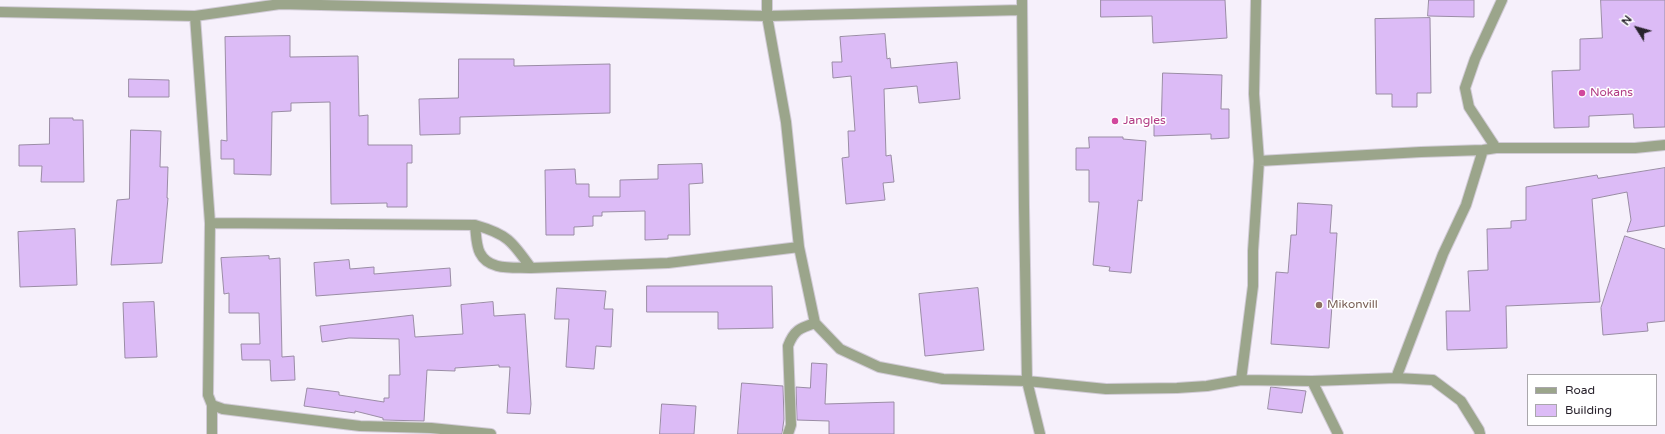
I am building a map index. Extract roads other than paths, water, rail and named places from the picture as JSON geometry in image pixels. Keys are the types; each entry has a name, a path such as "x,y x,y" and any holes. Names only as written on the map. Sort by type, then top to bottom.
{"street":[{"path":"767,0 767,16 786,122 799,247 815,323 840,349 879,367 943,379 1027,381 1106,390 1185,388 1241,380 1396,378 1433,380 1461,401 1480,434"},
{"path":"1241,380 1253,286 1253,251 1260,161 1254,94 1256,0"},
{"path":"1496,148 1469,107 1464,88 1475,59 1502,0"},
{"path":"0,12 195,16 280,2 767,16 1021,5 1027,381 1040,434"},
{"path":"195,16 210,223 208,395 212,405 212,434"},
{"path":"1260,161 1483,150 1496,148 1635,148 1665,145"},
{"path":"1396,378 1443,254 1466,205 1483,150"},
{"path":"210,223 475,225 494,230 514,243 531,268"},
{"path":"475,225 479,252 486,261 500,267 531,268 668,264 799,247"},
{"path":"788,434 791,425 788,346 793,334 804,327 815,323"},
{"path":"1312,380 1338,434"},
{"path":"212,405 224,409 360,426 431,428 491,434"}],"place":[{"name":"Nokans","path":"1582,93"},
{"name":"Jangles","path":"1115,121"},
{"name":"Mikonvill","path":"1319,305"}]}
